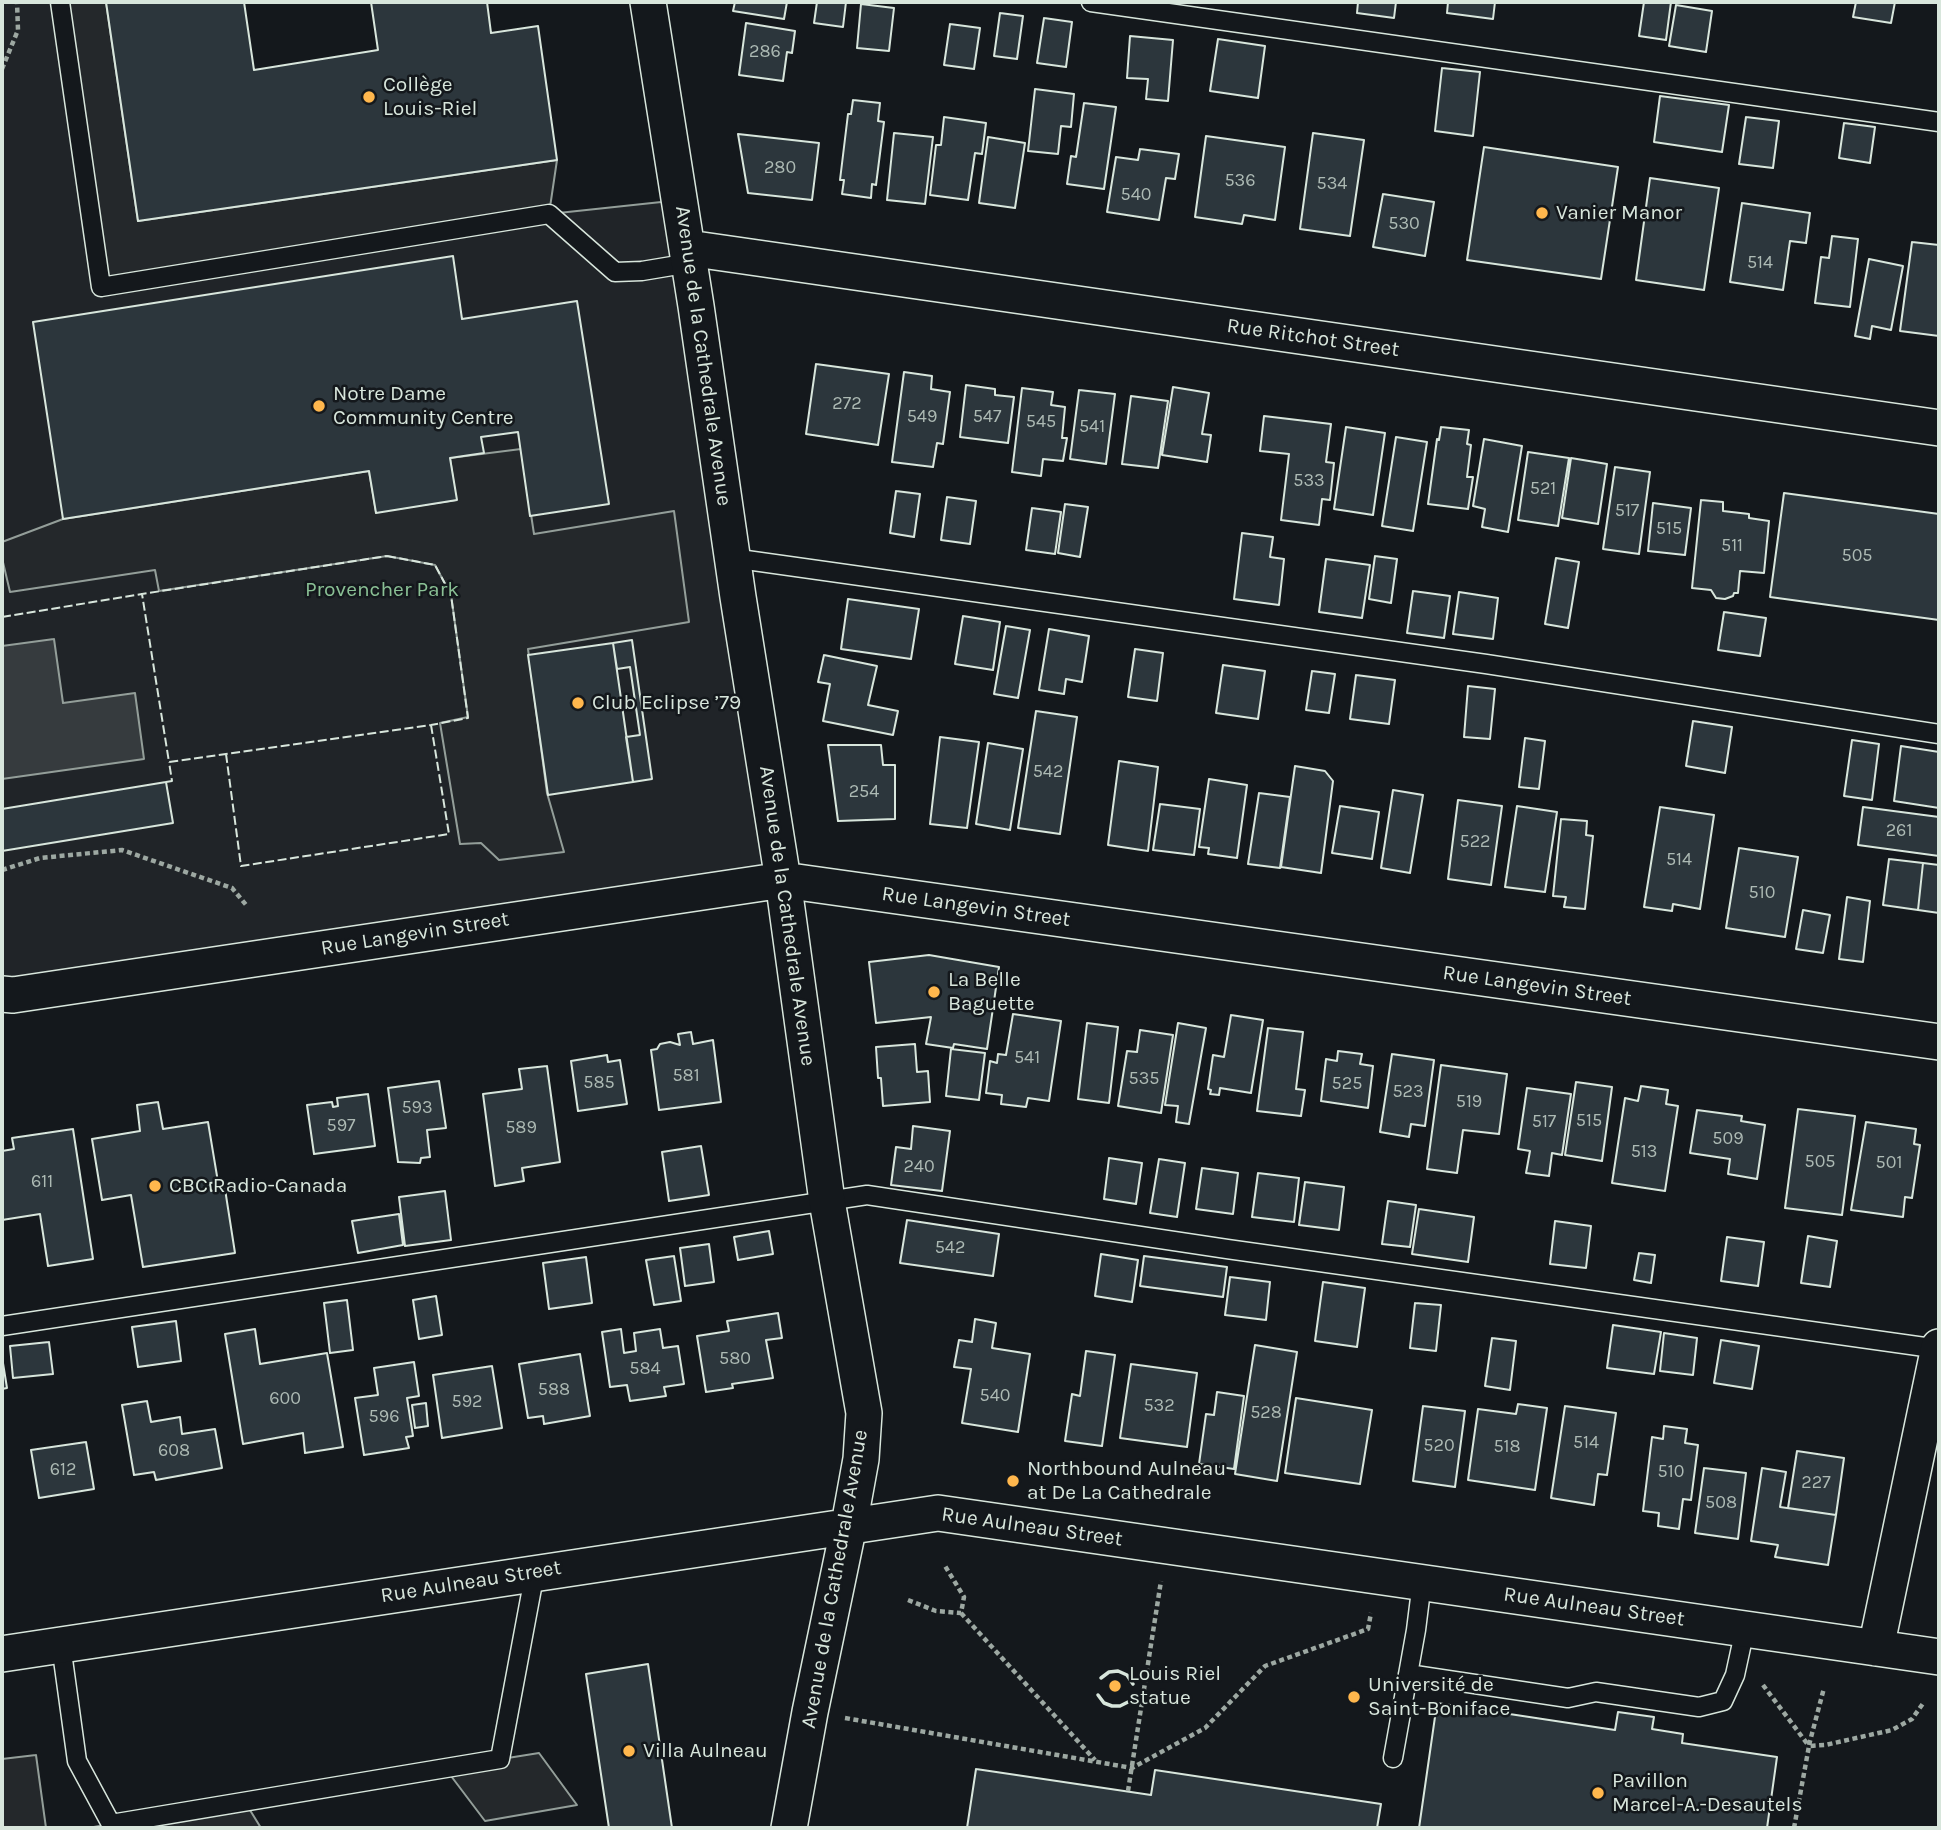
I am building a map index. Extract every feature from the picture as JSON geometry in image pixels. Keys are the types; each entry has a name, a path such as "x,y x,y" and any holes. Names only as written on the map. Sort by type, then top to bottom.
{"street":[{"name":"Avenue de la Cathedrale Avenue","path":"648,2 783,880 827,1200 864,1413 861,1459 789,1828"},
{"name":"Rue Ritchot Street","path":"689,255 1939,428"},
{"name":"Rue Langevin Street","path":"6,996 783,880 1939,1042"},
{"path":"1876,1648 1939,1348"},
{"name":"Rue Aulneau Street","path":"2,1654 938,1513 1939,1657"}],"lane":[{"path":"60,2 101,287 549,214 615,272 642,271 689,255"},
{"path":"1091,2 1939,122"},
{"path":"732,558 1486,664 1939,734"},
{"path":"2,1326 867,1195 1227,1249 1939,1348"},
{"path":"61,1645 77,1761 111,1824 500,1759 535,1572"},
{"path":"1394,1758 1422,1582"},
{"path":"1408,1674 1568,1698 1595,1692 1699,1707 1723,1701 1735,1675 1745,1629"}],"path":[{"path":"2,69 18,30 17,2"},
{"path":"2,870 40,858 122,850 232,888 247,906"},
{"path":"1128,1791 1166,1546"},
{"path":"945,1566 964,1597 961,1613"},
{"path":"810,1712 1132,1768 1205,1728 1265,1666 1368,1629 1377,1576"},
{"path":"908,1600 936,1611 961,1613 1096,1761"},
{"path":"1759,1679 1809,1746"},
{"path":"1794,1828 1809,1746 1824,1688"},
{"path":"1809,1746 1892,1730 1912,1719 1924,1702"}],"green space":[{"name":"Provencher Park","path":"2,2 60,2 101,287 549,214 680,200 783,880 2,994"}],"shaded area":[{"path":"61,2 106,2 138,221 557,160 549,214 101,287"},
{"path":"521,449 534,534 674,511 689,622 528,649 547,793 564,852 499,860 481,843 460,844 440,723 468,717 451,595 435,565 387,556 159,591 155,570 10,592 2,558 2,542 63,519 369,471 376,512 456,500 450,458"},
{"path":"54,639 63,703 135,693 144,759 2,779 2,646"},
{"path":"539,1753 577,1805 485,1821 445,1768"},
{"path":"36,1755 46,1828 2,1828 2,1759"},
{"path":"245,1802 261,1828 88,1828 111,1824"}],"building":[{"path":"106,2 244,2 254,70 378,50 371,2 487,2 491,33 538,26 557,160 138,221"},
{"path":"735,2 787,2 784,19 733,11"},
{"path":"817,2 846,2 843,27 814,23"},
{"path":"1358,2 1396,2 1394,18 1357,13"},
{"path":"1448,2 1495,2 1493,19 1447,13"},
{"path":"1644,2 1671,2 1666,40 1639,36"},
{"path":"1856,2 1895,2 1891,23 1853,17"},
{"path":"861,4 894,8 889,51 857,48"},
{"path":"1676,5 1712,11 1706,52 1669,46"},
{"path":"1000,13 1023,16 1017,59 994,56"},
{"path":"1044,18 1072,22 1066,67 1037,63"},
{"path":"746,23 795,31 792,53 787,52 783,81 739,75"},
{"path":"950,24 980,28 974,69 944,65"},
{"path":"1130,36 1173,40 1168,101 1146,99 1148,79 1127,78"},
{"path":"1218,39 1265,46 1258,98 1210,91"},
{"path":"1442,68 1480,72 1473,136 1435,131"},
{"path":"1035,89 1074,94 1071,127 1061,126 1058,154 1028,151"},
{"path":"1660,96 1729,105 1722,152 1654,142"},
{"path":"853,100 880,103 878,121 884,122 876,185 872,184 871,198 842,194 844,180 840,180 848,114 851,114"},
{"path":"1084,103 1116,107 1104,189 1067,184 1071,156 1076,157"},
{"path":"944,117 986,123 982,154 975,153 968,200 930,195 936,145 941,145"},
{"path":"1746,117 1779,121 1773,168 1739,164"},
{"path":"1844,123 1875,127 1870,163 1839,158"},
{"path":"894,133 933,137 925,204 887,200"},
{"path":"1313,133 1364,140 1350,236 1300,229"},
{"path":"738,134 819,143 812,200 748,193"},
{"path":"1206,136 1285,147 1275,220 1244,215 1242,224 1195,217"},
{"path":"988,137 1025,143 1015,208 979,203"},
{"name":"Vanier Manor","path":"1484,147 1618,167 1601,279 1467,260"},
{"path":"1140,149 1179,154 1175,179 1166,178 1159,220 1107,212 1116,157 1138,160"},
{"path":"1650,178 1719,188 1704,290 1636,280"},
{"path":"1383,194 1434,202 1425,256 1373,247"},
{"path":"1742,203 1810,213 1806,243 1790,241 1783,290 1730,282"},
{"path":"1832,236 1858,239 1850,307 1815,303 1821,257 1829,258"},
{"path":"1912,242 1939,245 1939,336 1900,331"},
{"name":"Notre Dame Community Centre","path":"453,256 462,319 577,301 609,504 530,516 518,432 481,437 484,453 450,458 457,500 376,513 369,471 63,519 33,322"},
{"path":"1869,259 1903,266 1891,330 1872,326 1870,339 1855,336"},
{"path":"816,364 889,374 878,445 806,434"},
{"path":"904,372 932,376 931,389 950,392 943,444 937,443 933,467 892,462"},
{"path":"966,385 995,389 995,395 1014,397 1008,443 960,437"},
{"path":"1173,387 1209,393 1202,434 1211,435 1207,462 1162,455"},
{"path":"1022,388 1053,392 1051,405 1065,407 1062,438 1067,438 1063,461 1043,459 1041,476 1012,472"},
{"path":"1079,390 1115,394 1106,464 1070,459"},
{"path":"1131,396 1168,401 1158,468 1122,464"},
{"path":"1264,416 1331,424 1326,462 1334,463 1330,500 1322,499 1319,525 1281,520 1289,454 1260,451"},
{"path":"1346,427 1385,433 1373,515 1334,509"},
{"path":"1441,427 1469,430 1467,444 1471,445 1467,477 1473,477 1468,509 1428,504"},
{"path":"1396,437 1427,442 1413,531 1382,526"},
{"path":"1484,439 1522,446 1508,532 1482,527 1485,509 1473,506"},
{"path":"1528,452 1569,458 1558,526 1518,520"},
{"path":"1571,458 1607,464 1598,524 1562,518"},
{"path":"1615,467 1650,472 1639,554 1603,549"},
{"path":"896,491 920,494 914,537 890,533"},
{"path":"1784,493 1939,514 1939,620 1770,597"},
{"path":"947,497 976,501 970,544 941,540"},
{"path":"1701,500 1723,502 1723,511 1749,514 1749,518 1769,521 1764,573 1740,571 1738,593 1725,599 1716,598 1711,590 1692,588"},
{"path":"1653,503 1691,508 1685,555 1648,551"},
{"path":"1065,504 1088,507 1080,557 1058,553"},
{"path":"1032,508 1061,512 1055,554 1026,550"},
{"path":"1242,533 1273,537 1270,557 1284,559 1279,605 1234,599"},
{"path":"1375,556 1397,559 1391,603 1369,599"},
{"path":"1556,558 1579,562 1568,628 1545,624"},
{"path":"1326,559 1370,565 1362,618 1319,612"},
{"path":"1413,591 1450,596 1444,638 1407,633"},
{"path":"1459,592 1498,598 1493,639 1453,634"},
{"path":"848,599 919,609 911,659 841,649"},
{"path":"1724,612 1766,618 1760,656 1718,650"},
{"path":"963,616 1000,622 993,670 955,664"},
{"path":"1006,626 1030,630 1018,698 994,694"},
{"path":"1049,629 1089,636 1082,682 1066,679 1064,694 1039,690"},
{"path":"632,640 652,779 633,782 626,737 640,735 630,667 617,669 613,643"},
{"name":"Club Eclipse ’79","path":"613,643 633,782 548,795 528,655"},
{"path":"1135,649 1163,653 1157,701 1128,697"},
{"path":"824,655 877,666 868,705 898,711 893,735 823,721 830,684 818,682"},
{"path":"1223,665 1265,671 1258,719 1216,713"},
{"path":"1312,671 1335,674 1329,713 1306,710"},
{"path":"1356,675 1395,680 1389,724 1350,719"},
{"path":"1468,686 1495,689 1490,739 1464,737"},
{"path":"1036,711 1077,717 1060,834 1018,828"},
{"path":"1693,721 1732,727 1725,773 1686,766"},
{"path":"940,737 979,742 967,828 930,824"},
{"path":"1525,738 1545,741 1539,789 1519,787"},
{"path":"1852,740 1879,744 1872,800 1844,796"},
{"path":"988,743 1023,749 1010,830 976,824"},
{"path":"828,745 881,745 883,765 895,765 895,819 838,821"},
{"path":"1901,746 1939,752 1939,808 1894,801"},
{"path":"1119,761 1158,767 1148,851 1108,845"},
{"path":"1295,766 1325,771 1333,781 1321,873 1281,867"},
{"path":"1209,779 1247,785 1237,858 1208,854 1209,848 1199,847"},
{"path":"166,782 173,823 2,851 2,809"},
{"path":"1393,790 1423,795 1410,873 1381,868"},
{"path":"1259,793 1290,797 1280,868 1248,864"},
{"path":"1458,800 1502,806 1491,885 1448,879"},
{"path":"1160,804 1200,809 1194,855 1153,850"},
{"path":"1340,806 1379,812 1372,859 1332,853"},
{"path":"1517,806 1557,812 1545,892 1505,887"},
{"path":"1660,807 1714,815 1700,909 1673,904 1672,911 1644,907"},
{"path":"1863,807 1939,817 1939,856 1858,845"},
{"path":"1561,819 1587,821 1586,835 1593,836 1585,909 1564,907 1566,897 1553,896"},
{"path":"1739,848 1798,857 1785,937 1726,928"},
{"path":"1889,859 1923,863 1918,910 1883,905"},
{"path":"1923,863 1939,865 1939,913 1918,910"},
{"path":"1847,897 1870,901 1863,962 1839,959"},
{"path":"1803,910 1830,915 1823,953 1796,949"},
{"name":"La Belle Baguette","path":"929,955 999,967 987,1049 954,1044 953,1048 926,1044 931,1017 876,1023 869,962"},
{"path":"1013,1014 1061,1021 1049,1101 1028,1098 1026,1107 1001,1104 1002,1095 986,1093 990,1061 997,1063 998,1054 1006,1055"},
{"path":"1231,1015 1263,1020 1251,1093 1220,1088 1219,1095 1210,1094 1211,1090 1208,1089 1213,1055 1224,1057"},
{"path":"1087,1023 1118,1027 1109,1103 1078,1099"},
{"path":"1178,1023 1206,1028 1189,1124 1176,1122 1178,1106 1165,1105"},
{"path":"1268,1028 1303,1032 1296,1089 1305,1090 1301,1116 1257,1111"},
{"path":"1140,1030 1173,1035 1161,1113 1118,1106 1127,1051 1137,1052"},
{"path":"691,1032 693,1044 713,1040 721,1102 659,1110 651,1050 670,1042 680,1045 678,1034"},
{"path":"915,1044 917,1072 928,1071 930,1102 883,1106 876,1047"},
{"path":"951,1049 985,1053 979,1100 946,1096"},
{"path":"1338,1051 1362,1054 1360,1064 1373,1066 1368,1108 1321,1101 1326,1059 1337,1061"},
{"path":"1392,1054 1434,1060 1425,1126 1411,1124 1409,1137 1380,1132"},
{"path":"607,1055 608,1062 620,1060 627,1104 578,1111 571,1061"},
{"path":"1441,1065 1507,1074 1499,1134 1463,1130 1457,1173 1427,1169"},
{"path":"547,1066 560,1162 522,1168 524,1181 495,1186 483,1094 522,1089 519,1069"},
{"path":"439,1081 446,1128 427,1130 430,1157 421,1158 420,1163 398,1162 388,1088"},
{"path":"1576,1082 1612,1087 1602,1161 1565,1155"},
{"path":"1641,1086 1668,1090 1666,1104 1678,1106 1665,1191 1612,1183 1625,1098 1638,1101"},
{"path":"1527,1088 1571,1094 1562,1155 1552,1153 1549,1176 1526,1173 1530,1151 1518,1149"},
{"path":"368,1094 375,1146 314,1154 307,1105 332,1102 333,1107 338,1106 337,1098"},
{"name":"CBC Radio-Canada","path":"158,1102 163,1129 208,1122 218,1182 210,1183 211,1191 225,1189 235,1253 143,1267 131,1195 102,1200 92,1139 140,1131 137,1105"},
{"path":"1798,1109 1855,1116 1842,1215 1785,1208"},
{"path":"1697,1110 1742,1116 1741,1121 1765,1125 1757,1179 1728,1174 1730,1159 1690,1153"},
{"path":"1866,1122 1916,1129 1914,1144 1920,1145 1912,1198 1905,1197 1903,1217 1851,1210"},
{"path":"913,1126 950,1131 942,1191 891,1185 896,1147 911,1149"},
{"path":"73,1129 93,1259 48,1266 40,1214 2,1220 2,1151 14,1149 12,1138"},
{"path":"701,1146 709,1195 669,1201 662,1152"},
{"path":"1109,1158 1142,1163 1136,1204 1104,1199"},
{"path":"1159,1159 1185,1163 1177,1217 1150,1213"},
{"path":"1202,1168 1238,1173 1233,1214 1196,1209"},
{"path":"1258,1173 1299,1178 1294,1222 1252,1217"},
{"path":"1305,1182 1344,1187 1339,1230 1299,1225"},
{"path":"445,1191 451,1240 405,1246 399,1197"},
{"path":"1388,1201 1416,1205 1410,1247 1382,1244"},
{"path":"1419,1209 1474,1217 1468,1262 1412,1254"},
{"path":"399,1214 403,1245 358,1253 352,1221"},
{"path":"907,1220 999,1234 993,1276 900,1263"},
{"path":"1555,1221 1591,1226 1586,1268 1550,1264"},
{"path":"769,1231 773,1254 738,1260 734,1237"},
{"path":"1808,1236 1837,1241 1830,1287 1801,1283"},
{"path":"1727,1237 1764,1242 1758,1286 1721,1281"},
{"path":"709,1244 714,1282 685,1286 680,1248"},
{"path":"1639,1253 1655,1255 1651,1283 1634,1280"},
{"path":"1101,1254 1138,1260 1132,1302 1095,1296"},
{"path":"674,1256 681,1301 654,1305 646,1260"},
{"path":"1144,1256 1227,1267 1223,1297 1140,1286"},
{"path":"586,1257 592,1303 549,1309 543,1263"},
{"path":"1230,1277 1270,1282 1266,1320 1225,1315"},
{"path":"1323,1282 1365,1288 1357,1347 1315,1341"},
{"path":"436,1296 442,1335 419,1339 413,1300"},
{"path":"347,1300 353,1350 330,1353 324,1303"},
{"path":"1415,1303 1441,1305 1436,1351 1410,1348"},
{"path":"778,1313 782,1338 766,1340 773,1378 732,1384 733,1388 706,1392 697,1336 729,1331 727,1321"},
{"path":"975,1319 996,1323 992,1348 1030,1354 1018,1432 962,1423 971,1369 954,1367 959,1340 972,1342"},
{"path":"176,1321 181,1361 138,1367 132,1327"},
{"path":"1613,1325 1661,1332 1654,1374 1607,1368"},
{"path":"255,1329 260,1364 327,1353 343,1447 305,1453 303,1433 243,1444 225,1334"},
{"path":"621,1329 624,1353 636,1351 634,1333 660,1329 663,1348 678,1346 684,1384 664,1387 666,1396 630,1401 627,1385 610,1387 602,1332"},
{"path":"1664,1333 1697,1338 1693,1375 1660,1371"},
{"path":"1492,1338 1516,1341 1510,1390 1485,1386"},
{"path":"1721,1340 1759,1346 1752,1389 1714,1383"},
{"path":"49,1342 53,1374 13,1378 10,1346"},
{"path":"1255,1345 1297,1352 1277,1481 1235,1474"},
{"path":"1086,1351 1115,1355 1102,1446 1065,1441 1072,1394 1080,1396"},
{"path":"580,1354 590,1416 544,1424 543,1416 528,1418 519,1364"},
{"path":"2,1357 7,1388 2,1389"},
{"path":"414,1362 419,1396 407,1398 413,1436 406,1437 409,1448 364,1455 355,1398 378,1395 374,1368"},
{"path":"1131,1364 1197,1373 1187,1447 1120,1438"},
{"path":"492,1366 502,1428 442,1438 433,1375"},
{"path":"1217,1392 1244,1396 1234,1469 1199,1464 1206,1414 1214,1415"},
{"path":"1296,1398 1372,1410 1360,1484 1285,1473"},
{"path":"147,1401 151,1422 180,1417 182,1434 215,1429 222,1468 156,1480 154,1472 134,1475 122,1405"},
{"path":"426,1403 428,1426 415,1428 412,1405"},
{"path":"1518,1404 1547,1408 1535,1490 1468,1480 1478,1409 1516,1414"},
{"path":"1423,1406 1465,1411 1455,1487 1413,1481"},
{"path":"1565,1406 1616,1413 1607,1475 1598,1474 1594,1505 1551,1498"},
{"path":"1664,1426 1687,1429 1685,1443 1698,1445 1691,1500 1683,1499 1679,1529 1658,1526 1659,1513 1643,1511 1652,1437 1663,1439"},
{"path":"86,1442 94,1489 39,1498 31,1450"},
{"path":"1797,1451 1844,1458 1836,1515 1788,1508"},
{"path":"1704,1468 1746,1473 1738,1539 1695,1533"},
{"path":"1762,1468 1786,1472 1780,1507 1836,1515 1828,1565 1775,1557 1778,1545 1751,1541"},
{"name":"Villa Aulneau","path":"648,1664 672,1828 609,1828 586,1674"},
{"name":"Pavillon Marcel-A.-Desautels","path":"1437,1703 1615,1730 1618,1712 1654,1717 1652,1729 1683,1734 1682,1743 1777,1757 1767,1828 1419,1828"},
{"path":"976,1769 1151,1795 1155,1770 1381,1804 1377,1828 967,1828"}],"fence":[{"path":"387,556 435,565 451,595 468,718 169,762 142,594 387,556"},
{"path":"2,617 142,594"},
{"path":"226,754 241,866 449,834 431,725"},
{"path":"166,782 172,781 169,762"}],"wall":[{"path":"1101,1678 1109,1672 1118,1671 1127,1675 1133,1684"},
{"path":"1098,1695 1104,1703 1112,1706 1128,1702"}],"place":[{"name":"Collège Louis-Riel","path":"369,97"},
{"name":"Vanier Manor","path":"1542,213"},
{"name":"Notre Dame Community Centre","path":"319,406"},
{"name":"Club Eclipse ’79","path":"578,703"},
{"name":"La Belle Baguette","path":"934,992"},
{"name":"CBC Radio-Canada","path":"155,1186"},
{"name":"Northbound Aulneau at De La Cathedrale","path":"1013,1481"},
{"name":"Louis Riel statue","path":"1115,1686"},
{"name":"Université de Saint-Boniface","path":"1354,1697"},
{"name":"Villa Aulneau","path":"629,1751"},
{"name":"Pavillon Marcel-A.-Desautels","path":"1598,1793"}]}
